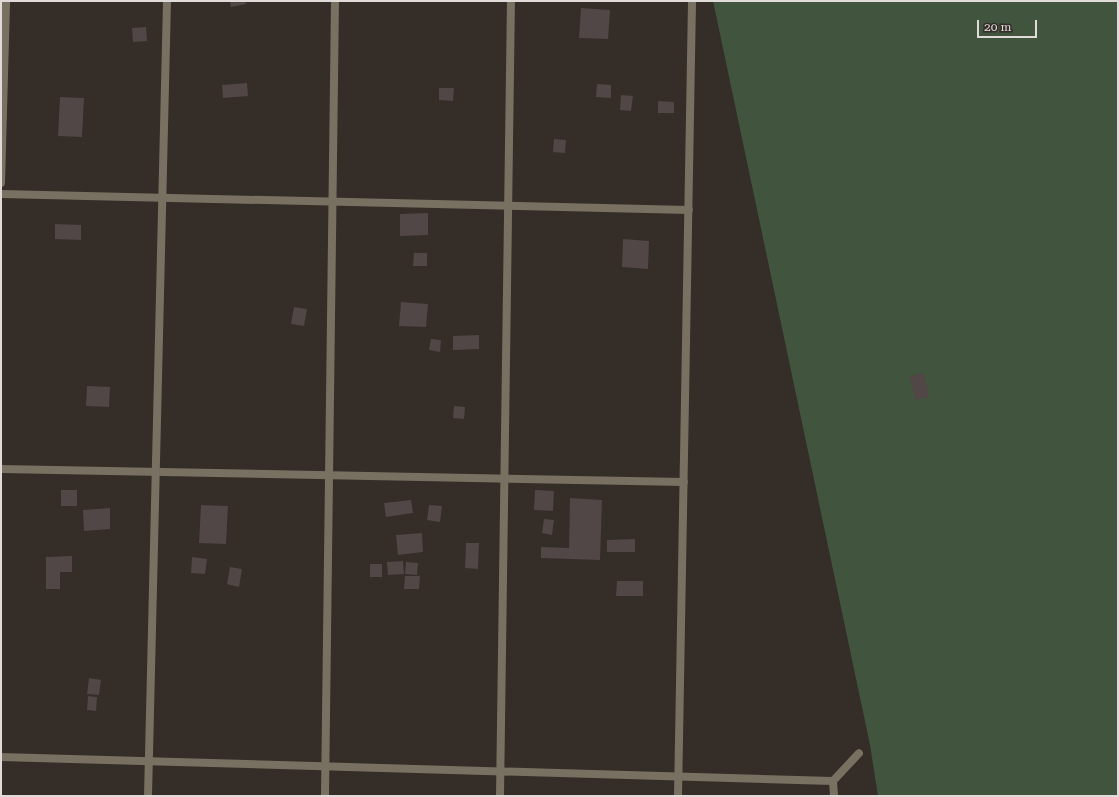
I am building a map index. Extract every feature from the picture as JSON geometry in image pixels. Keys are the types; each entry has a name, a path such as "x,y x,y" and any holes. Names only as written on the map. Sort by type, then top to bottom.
{"street":[{"path":"1,183 6,1"},
{"path":"148,796 157,472 167,1"},
{"path":"325,796 335,1"},
{"path":"500,796 511,1"},
{"path":"678,796 692,1"},
{"path":"1,194 332,201 508,207 689,210"},
{"path":"1,469 504,480 684,482"},
{"path":"834,796 834,781 859,754"},
{"path":"1,757 325,764 834,781"}],"green space":[{"path":"713,1 1118,1 1118,796 878,796 870,745"}],"building":[{"path":"230,1 245,1 246,4 231,7"},
{"path":"581,8 610,10 608,39 579,38"},
{"path":"146,27 147,41 133,42 132,28"},
{"path":"247,83 248,96 223,98 222,85"},
{"path":"597,84 611,85 611,98 596,97"},
{"path":"439,88 454,88 453,101 439,100"},
{"path":"621,95 633,96 631,111 620,110"},
{"path":"60,97 84,98 82,137 58,136"},
{"path":"658,101 674,102 674,113 658,113"},
{"path":"554,139 566,140 565,153 553,152"},
{"path":"428,213 428,235 400,236 400,214"},
{"path":"55,224 81,225 81,240 55,239"},
{"path":"623,239 649,241 648,269 622,267"},
{"path":"414,253 427,253 427,266 413,266"},
{"path":"401,302 428,304 426,327 399,326"},
{"path":"294,307 307,309 304,326 291,324"},
{"path":"479,335 479,349 453,350 453,336"},
{"path":"431,339 441,340 440,352 429,350"},
{"path":"924,373 929,397 915,400 910,376"},
{"path":"87,386 110,387 109,407 86,406"},
{"path":"454,406 465,407 464,419 453,418"},
{"path":"61,490 77,490 77,506 61,506"},
{"path":"535,490 554,491 553,511 534,510"},
{"path":"570,498 602,500 600,560 541,558 541,547 569,548"},
{"path":"411,500 413,513 386,517 384,503"},
{"path":"201,505 228,506 226,544 199,543"},
{"path":"429,505 442,506 440,522 427,520"},
{"path":"110,508 110,529 84,531 83,510"},
{"path":"544,519 554,520 552,535 542,533"},
{"path":"422,533 423,552 398,555 396,535"},
{"path":"635,539 635,552 607,552 607,540"},
{"path":"466,543 479,543 478,569 465,568"},
{"path":"72,556 72,572 60,572 60,589 46,589 46,557"},
{"path":"192,557 207,559 205,574 191,573"},
{"path":"403,561 404,574 388,575 387,562"},
{"path":"406,562 418,563 417,575 405,574"},
{"path":"370,564 382,564 382,577 370,577"},
{"path":"230,567 242,569 239,587 227,584"},
{"path":"405,576 420,576 419,589 404,589"},
{"path":"617,581 643,581 643,596 616,596"},
{"path":"89,678 101,680 99,695 87,694"},
{"path":"88,696 97,697 96,711 87,710"}]}
